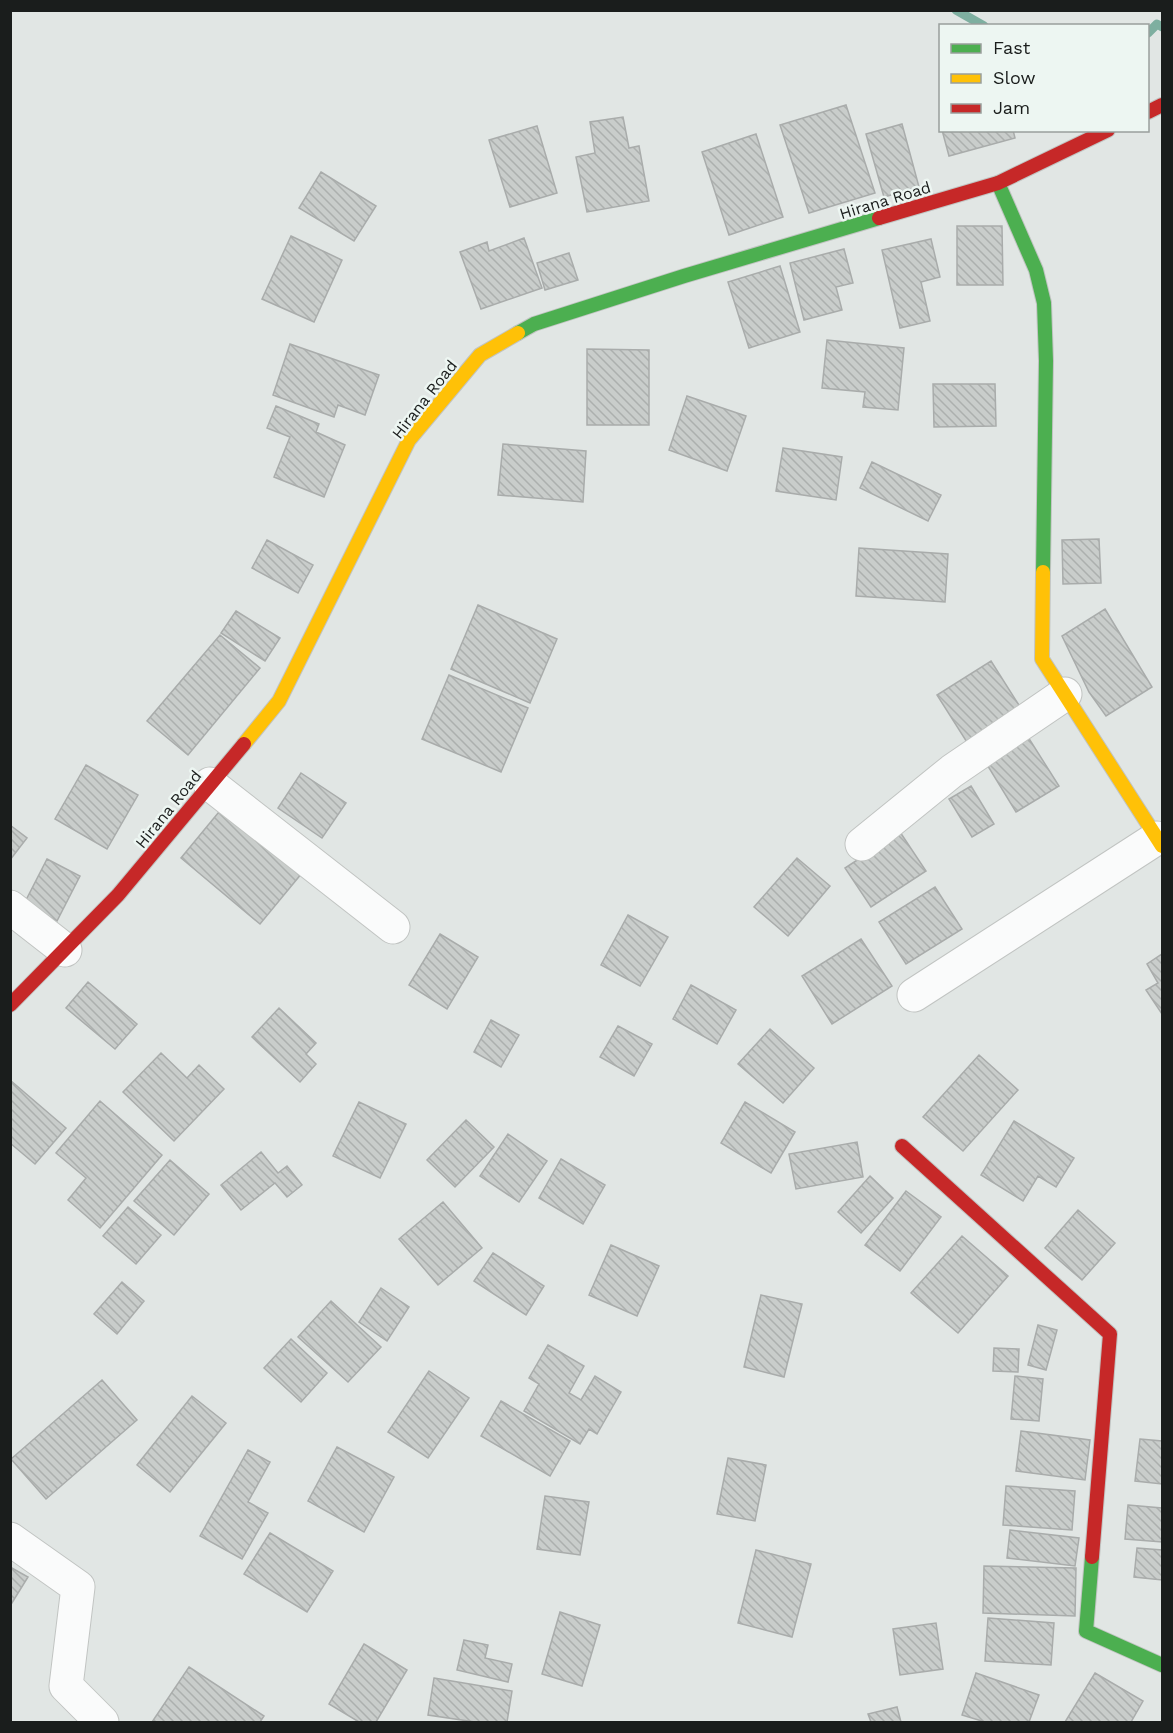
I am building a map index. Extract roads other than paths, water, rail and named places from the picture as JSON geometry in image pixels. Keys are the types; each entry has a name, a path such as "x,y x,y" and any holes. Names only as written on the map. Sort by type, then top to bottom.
{"street":[{"name":"Hirana Road","path":"10,1005 118,896 279,700 409,440 480,355 534,324 684,276 998,183 1104,132"},
{"path":"914,995 1160,842 1042,659 1046,361 1044,303 1036,270 998,183"},
{"path":"862,844 952,771 1065,694"},
{"path":"210,784 393,927"},
{"path":"10,907 65,950"},
{"path":"902,1146 1110,1334 1086,1631 1162,1665"},
{"path":"10,1539 78,1587 66,1686 102,1722"}],"waterway":[{"path":"956,10 980,24"},
{"path":"1149,32 1157,24 1162,27"}]}
